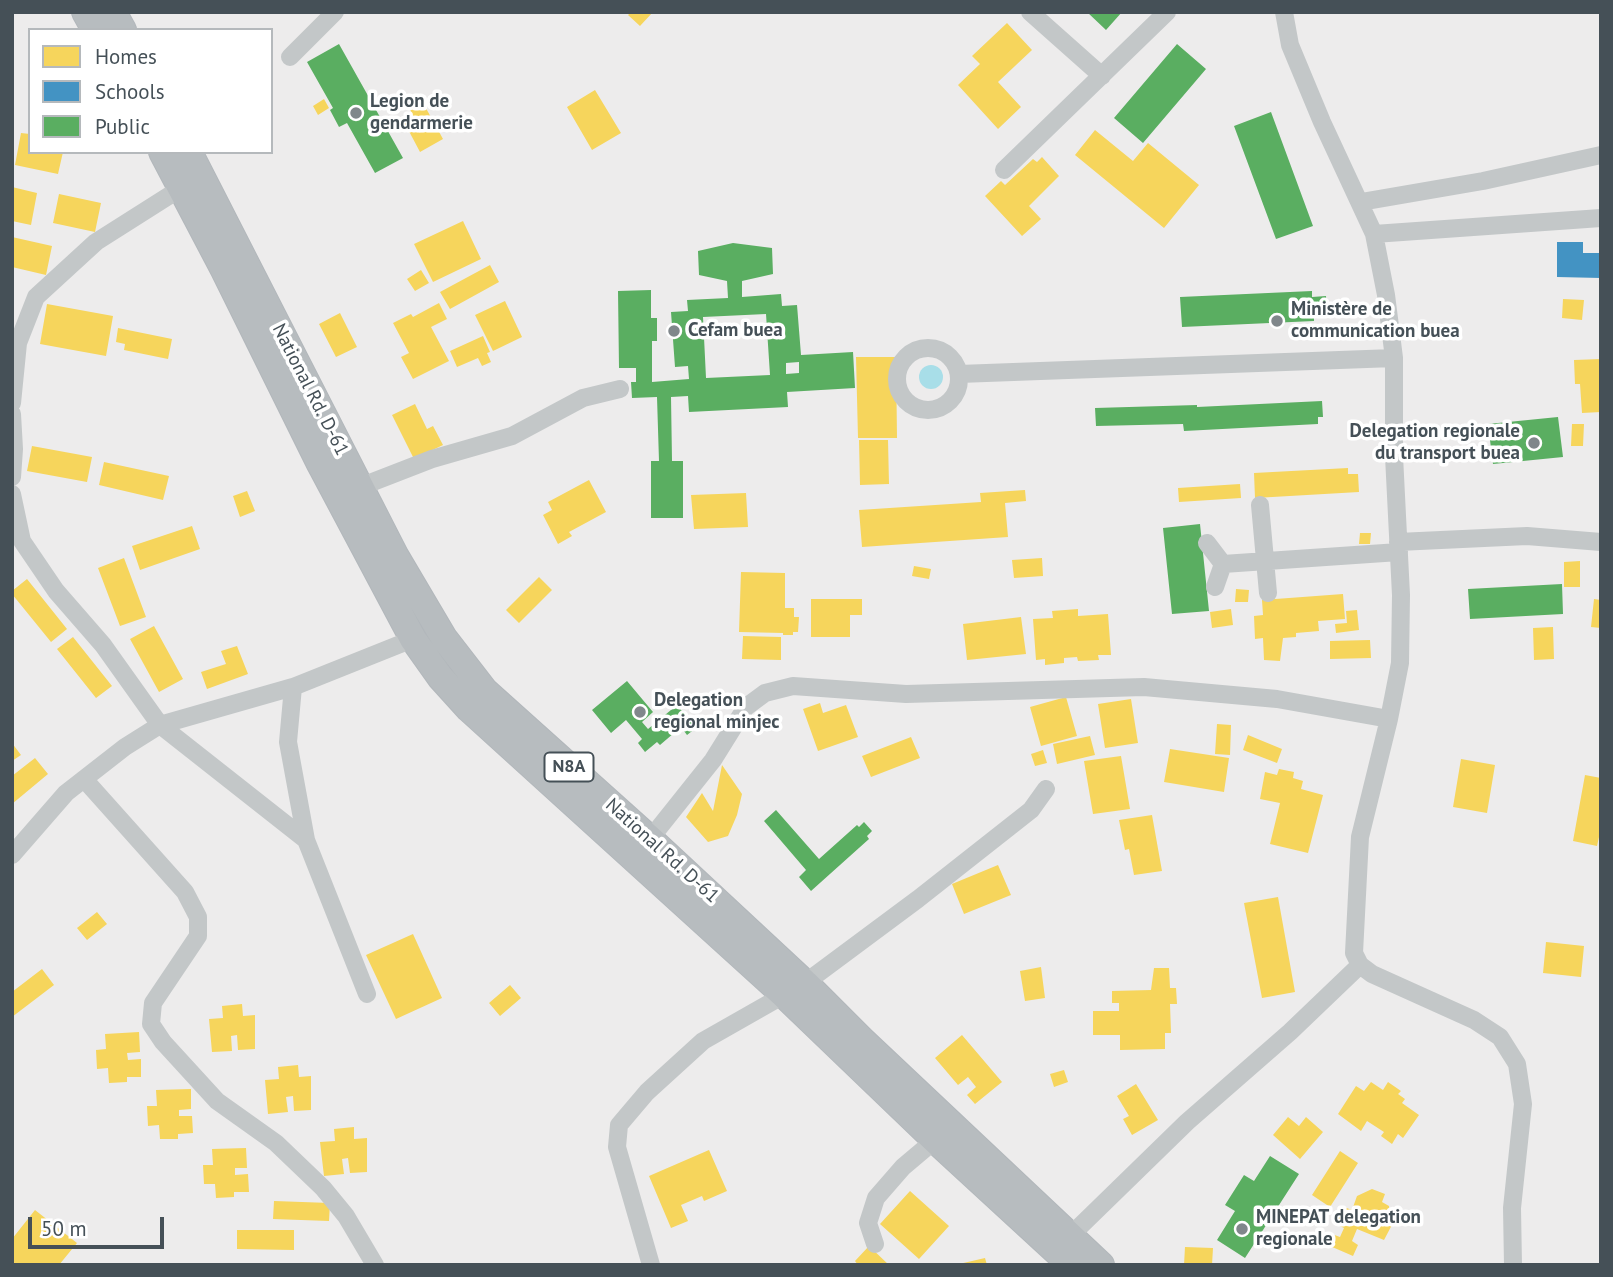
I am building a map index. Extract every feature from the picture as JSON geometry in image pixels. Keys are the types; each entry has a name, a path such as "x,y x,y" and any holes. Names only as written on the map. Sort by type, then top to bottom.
{"highway":[{"path":"85,12 94,28"},
{"path":"113,12 122,28"},
{"name":"National Rd. D-61","path":"164,154 192,182 349,492 414,639 440,677 469,709 794,988 861,1039 1064,1255"},
{"name":"National Rd. D-61","path":"189,154 192,182"},
{"name":"National Rd. D-61","path":"349,492 395,555 444,638 485,691 650,839 794,988 935,1140 1064,1255 1101,1265"}],"street":[{"path":"290,57 335,12"},
{"path":"1030,12 1102,76"},
{"path":"1004,170 1167,12"},
{"path":"1284,12 1290,45 1374,234 1386,295 1394,358 1394,456 1401,595 1400,663 1360,837 1354,953 1360,965 1372,974 1474,1020 1500,1037 1517,1064 1523,1104 1512,1208 1513,1265"},
{"path":"1361,202 1483,181 1601,155"},
{"path":"12,403 18,343 36,297 96,242 192,182"},
{"path":"1374,234 1601,218"},
{"path":"960,374 1394,358"},
{"path":"349,492 432,459 512,436 583,398 620,388"},
{"path":"12,414 12,477"},
{"path":"12,494 22,541 55,591 103,645 160,725 306,840"},
{"path":"1260,505 1268,593"},
{"path":"1223,564 1527,536 1601,542"},
{"path":"1207,543 1223,564"},
{"path":"1215,587 1223,564"},
{"path":"12,855 58,801 125,747 160,725 293,687 414,639"},
{"path":"650,839 713,760 746,707 765,693 793,686 906,694 1144,687 1277,699 1389,719"},
{"path":"293,687 288,742 306,840 367,994"},
{"path":"84,779 185,892 198,917 198,936 153,1003 151,1024 163,1042 217,1101 276,1143 323,1188 346,1216 375,1265"},
{"path":"651,1265 617,1147 619,1125 647,1092 703,1041 794,988 918,899 1031,810 1046,789"},
{"path":"1064,1255 1187,1122 1290,1032 1360,965"},
{"path":"875,1244 868,1223 876,1198 903,1167 935,1140"}],"water":[{"path":"931,365 940,368 943,377 940,386 931,389 922,386 919,377 922,368"}],"building: Homes":[{"path":"631,12 653,12 640,26 628,15"},
{"path":"1007,23 1032,50 998,82 1021,107 998,129 958,85 980,64 972,56"},
{"path":"595,90 621,133 592,150 567,107"},
{"path":"324,99 329,108 318,115 313,106"},
{"path":"422,101 443,139 420,152 402,118 412,113 409,108"},
{"path":"1095,130 1133,161 1148,143 1199,185 1164,228 1075,155"},
{"path":"21,133 28,134 28,154 63,154 58,174 15,165"},
{"path":"1042,157 1059,176 1029,206 1041,219 1022,236 985,196 1001,181 1005,185 1033,159 1037,162"},
{"path":"12,187 37,193 31,225 12,221"},
{"path":"59,194 101,203 95,232 53,223"},
{"path":"463,221 481,259 433,282 414,244"},
{"path":"12,237 52,246 46,275 12,267"},
{"path":"490,265 499,282 450,309 440,292"},
{"path":"421,270 429,283 415,291 407,279"},
{"path":"1563,299 1584,300 1582,320 1562,318"},
{"path":"505,301 522,337 493,351 475,315"},
{"path":"439,303 447,319 431,327 449,361 413,379 401,357 409,353 393,323 411,314 413,317"},
{"path":"47,304 113,316 106,356 40,344"},
{"path":"340,313 357,347 336,357 319,324"},
{"path":"118,328 172,339 168,359 124,350 125,344 116,342"},
{"path":"483,336 491,362 482,366 478,358 457,367 450,351"},
{"path":"856,357 896,357 897,438 858,438"},
{"path":"1601,359 1601,412 1582,413 1580,384 1575,384 1574,360"},
{"path":"415,404 427,429 433,426 443,445 414,459 392,415"},
{"path":"1572,424 1584,424 1583,446 1571,446"},
{"path":"859,440 888,440 889,484 860,485"},
{"path":"32,446 92,457 87,482 27,471"},
{"path":"104,462 169,476 163,500 99,485"},
{"path":"1348,468 1348,474 1358,474 1359,492 1255,498 1254,473"},
{"path":"589,480 606,512 569,532 572,536 558,544 543,515 552,510 548,502"},
{"path":"1240,484 1241,498 1179,502 1178,488"},
{"path":"1025,490 1026,501 1005,503 1008,537 862,547 859,510 981,502 980,493"},
{"path":"247,491 255,511 240,517 233,496"},
{"path":"746,493 748,527 694,529 691,495"},
{"path":"192,526 200,549 140,570 132,546"},
{"path":"1360,533 1371,533 1370,544 1359,544"},
{"path":"124,558 146,617 120,626 98,568"},
{"path":"1042,558 1043,576 1014,578 1012,560"},
{"path":"1580,561 1580,587 1564,587 1564,562"},
{"path":"914,566 931,569 929,579 912,576"},
{"path":"741,572 785,573 785,608 794,608 794,617 799,617 798,632 783,635 739,632"},
{"path":"539,577 552,590 519,623 506,610"},
{"path":"27,579 67,629 51,642 12,594 12,591"},
{"path":"1236,589 1249,590 1248,602 1235,602"},
{"path":"1343,594 1345,619 1318,621 1319,631 1296,633 1296,637 1283,638 1280,661 1264,660 1263,638 1255,639 1254,616 1263,615 1262,600"},
{"path":"811,599 862,599 862,615 850,615 850,637 811,637"},
{"path":"1594,599 1601,600 1601,628 1591,627"},
{"path":"1078,609 1078,616 1108,614 1111,655 1098,655 1099,660 1078,661 1077,657 1064,658 1064,663 1045,665 1045,659 1036,660 1033,619 1053,618 1052,611"},
{"path":"1231,609 1233,625 1212,628 1210,612"},
{"path":"1357,610 1359,630 1336,633 1335,624 1347,623 1346,611"},
{"path":"1021,617 1026,654 967,660 963,624"},
{"path":"154,626 183,679 159,692 130,639"},
{"path":"1553,627 1554,659 1534,660 1533,628"},
{"path":"743,636 781,637 781,660 742,659"},
{"path":"73,637 112,686 96,698 57,649"},
{"path":"1370,640 1371,658 1330,659 1330,641"},
{"path":"237,646 248,674 207,689 201,672 226,664 221,651"},
{"path":"1066,697 1077,736 1041,746 1030,707"},
{"path":"1131,699 1138,743 1105,748 1098,704"},
{"path":"820,703 823,713 846,705 858,737 818,751 803,709"},
{"path":"1217,724 1231,725 1230,755 1215,754"},
{"path":"1248,735 1282,749 1277,763 1243,750"},
{"path":"1090,736 1095,755 1057,764 1053,744"},
{"path":"911,737 920,758 871,777 862,756"},
{"path":"12,743 21,755 12,761"},
{"path":"1170,749 1229,758 1224,792 1164,782"},
{"path":"1043,750 1047,763 1035,766 1031,754"},
{"path":"1121,756 1130,809 1093,814 1084,761"},
{"path":"35,758 48,774 12,804 12,776"},
{"path":"1461,759 1495,765 1487,813 1453,807"},
{"path":"722,765 742,794 728,836 708,842 686,817 702,793 713,811"},
{"path":"1279,769 1294,772 1293,778 1303,781 1301,789 1323,795 1308,853 1270,844 1280,803 1260,799 1265,772 1277,775"},
{"path":"1585,775 1601,778 1601,828 1597,846 1573,841"},
{"path":"1152,815 1162,871 1134,875 1129,849 1125,850 1119,820"},
{"path":"998,865 1011,895 964,914 952,884"},
{"path":"1278,897 1295,992 1262,998 1244,903"},
{"path":"97,912 107,924 87,940 77,928"},
{"path":"413,934 442,998 396,1019 366,955"},
{"path":"1546,942 1584,946 1581,977 1543,973"},
{"path":"1041,967 1045,998 1025,1001 1020,971"},
{"path":"1154,968 1169,968 1170,988 1176,988 1177,1004 1170,1004 1171,1033 1165,1033 1165,1049 1120,1050 1120,1035 1093,1035 1093,1011 1119,1011 1119,1003 1112,1003 1112,991 1151,990"},
{"path":"42,969 54,985 12,1017 12,992"},
{"path":"510,985 521,998 500,1016 489,1003"},
{"path":"242,1004 243,1016 255,1015 255,1049 238,1050 237,1035 231,1036 232,1051 212,1052 209,1019 223,1018 222,1006"},
{"path":"139,1032 140,1052 127,1053 128,1060 141,1059 141,1077 127,1077 127,1082 109,1083 108,1068 97,1069 96,1050 106,1049 105,1034"},
{"path":"962,1035 1002,1082 975,1104 967,1095 976,1087 968,1077 958,1085 935,1058"},
{"path":"298,1065 299,1077 311,1076 311,1110 294,1111 293,1096 286,1097 288,1112 268,1114 265,1080 279,1079 278,1067"},
{"path":"1064,1070 1068,1082 1054,1087 1050,1074"},
{"path":"1371,1082 1383,1090 1388,1082 1401,1091 1398,1094 1405,1099 1402,1103 1419,1115 1403,1138 1398,1134 1392,1144 1381,1136 1384,1132 1367,1121 1361,1131 1338,1114 1356,1086 1364,1091"},
{"path":"1136,1084 1158,1120 1132,1135 1123,1119 1129,1116 1117,1096"},
{"path":"191,1089 191,1109 179,1110 179,1116 192,1116 193,1133 178,1134 178,1139 160,1139 159,1125 148,1126 147,1106 157,1106 156,1090"},
{"path":"1288,1117 1299,1126 1306,1117 1323,1132 1300,1159 1273,1135"},
{"path":"354,1127 354,1139 367,1138 367,1172 350,1173 348,1158 342,1159 344,1174 324,1176 320,1142 335,1141 334,1129"},
{"path":"246,1148 247,1168 235,1168 235,1175 248,1174 249,1192 234,1192 234,1197 216,1198 215,1184 204,1184 203,1165 213,1165 212,1149"},
{"path":"709,1150 727,1191 704,1201 702,1196 681,1205 688,1221 671,1228 649,1176"},
{"path":"1340,1151 1358,1163 1330,1207 1312,1195"},
{"path":"1372,1189 1385,1194 1382,1202 1389,1206 1390,1219 1394,1221 1384,1240 1357,1229 1352,1241 1358,1245 1353,1256 1323,1243 1329,1233 1340,1237 1344,1228 1336,1224 1341,1206 1352,1210 1357,1196"},
{"path":"910,1191 949,1226 919,1259 880,1224"},
{"path":"274,1201 330,1203 329,1221 273,1219"},
{"path":"35,1210 77,1243 59,1265 12,1263 12,1239"},
{"path":"237,1230 294,1230 294,1250 237,1249"},
{"path":"869,1246 889,1265 858,1265 855,1261"},
{"path":"1185,1247 1213,1248 1212,1265 1184,1265"},
{"path":"985,1258 987,1265 959,1265 959,1264"}],"building: Schools":[{"path":"1557,242 1583,242 1583,253 1601,253 1601,278 1557,277"}],"building: Public":[{"path":"1087,12 1122,12 1106,30"},
{"path":"339,44 403,158 375,173 347,123 339,127 330,110 333,108 307,62"},
{"path":"1177,44 1206,69 1143,143 1114,118"},
{"path":"1271,112 1313,226 1276,239 1234,126"},
{"path":"733,243 772,248 773,274 742,281 742,297 781,294 782,306 797,305 801,355 853,352 855,388 787,392 788,407 689,412 688,396 671,397 672,461 683,461 683,518 651,518 651,461 659,461 657,397 632,398 631,382 636,382 636,368 619,368 618,291 651,290 651,318 657,318 657,341 652,341 652,382 689,379 688,366 675,367 671,312 688,311 687,300 728,298 727,281 699,275 698,251","holes":["766,314 770,375 706,378 703,317","799,362 799,373 786,374 786,363"]},
{"path":"1312,291 1312,297 1326,296 1327,317 1314,317 1314,321 1182,327 1180,297"},
{"path":"1322,401 1323,417 1318,417 1318,424 1184,431 1183,424 1096,426 1095,408 1197,407"},
{"path":"1558,417 1563,457 1493,464 1488,424"},
{"path":"1200,524 1209,611 1172,614 1163,528"},
{"path":"1562,584 1563,614 1470,619 1468,589"},
{"path":"627,681 653,712 642,722 648,729 677,705 696,728 687,735 681,727 660,745 657,742 645,752 638,743 642,739 626,720 611,733 592,710"},
{"path":"776,810 819,859 857,825 859,827 864,822 872,831 867,836 869,839 811,891 799,877 806,870 764,821"},
{"path":"1270,1156 1299,1174 1245,1258 1217,1240 1235,1211 1225,1205 1244,1175 1254,1181"}],"place":[{"name":"Legion de gendarmerie","path":"356,113"},
{"name":"Ministère de communication buea","path":"1277,321"},
{"name":"Cefam buea","path":"674,331"},
{"name":"Delegation regionale du transport buea","path":"1534,443"},
{"name":"Delegation regional minjec","path":"640,712"},
{"name":"MINEPAT delegation regionale","path":"1242,1229"}]}
